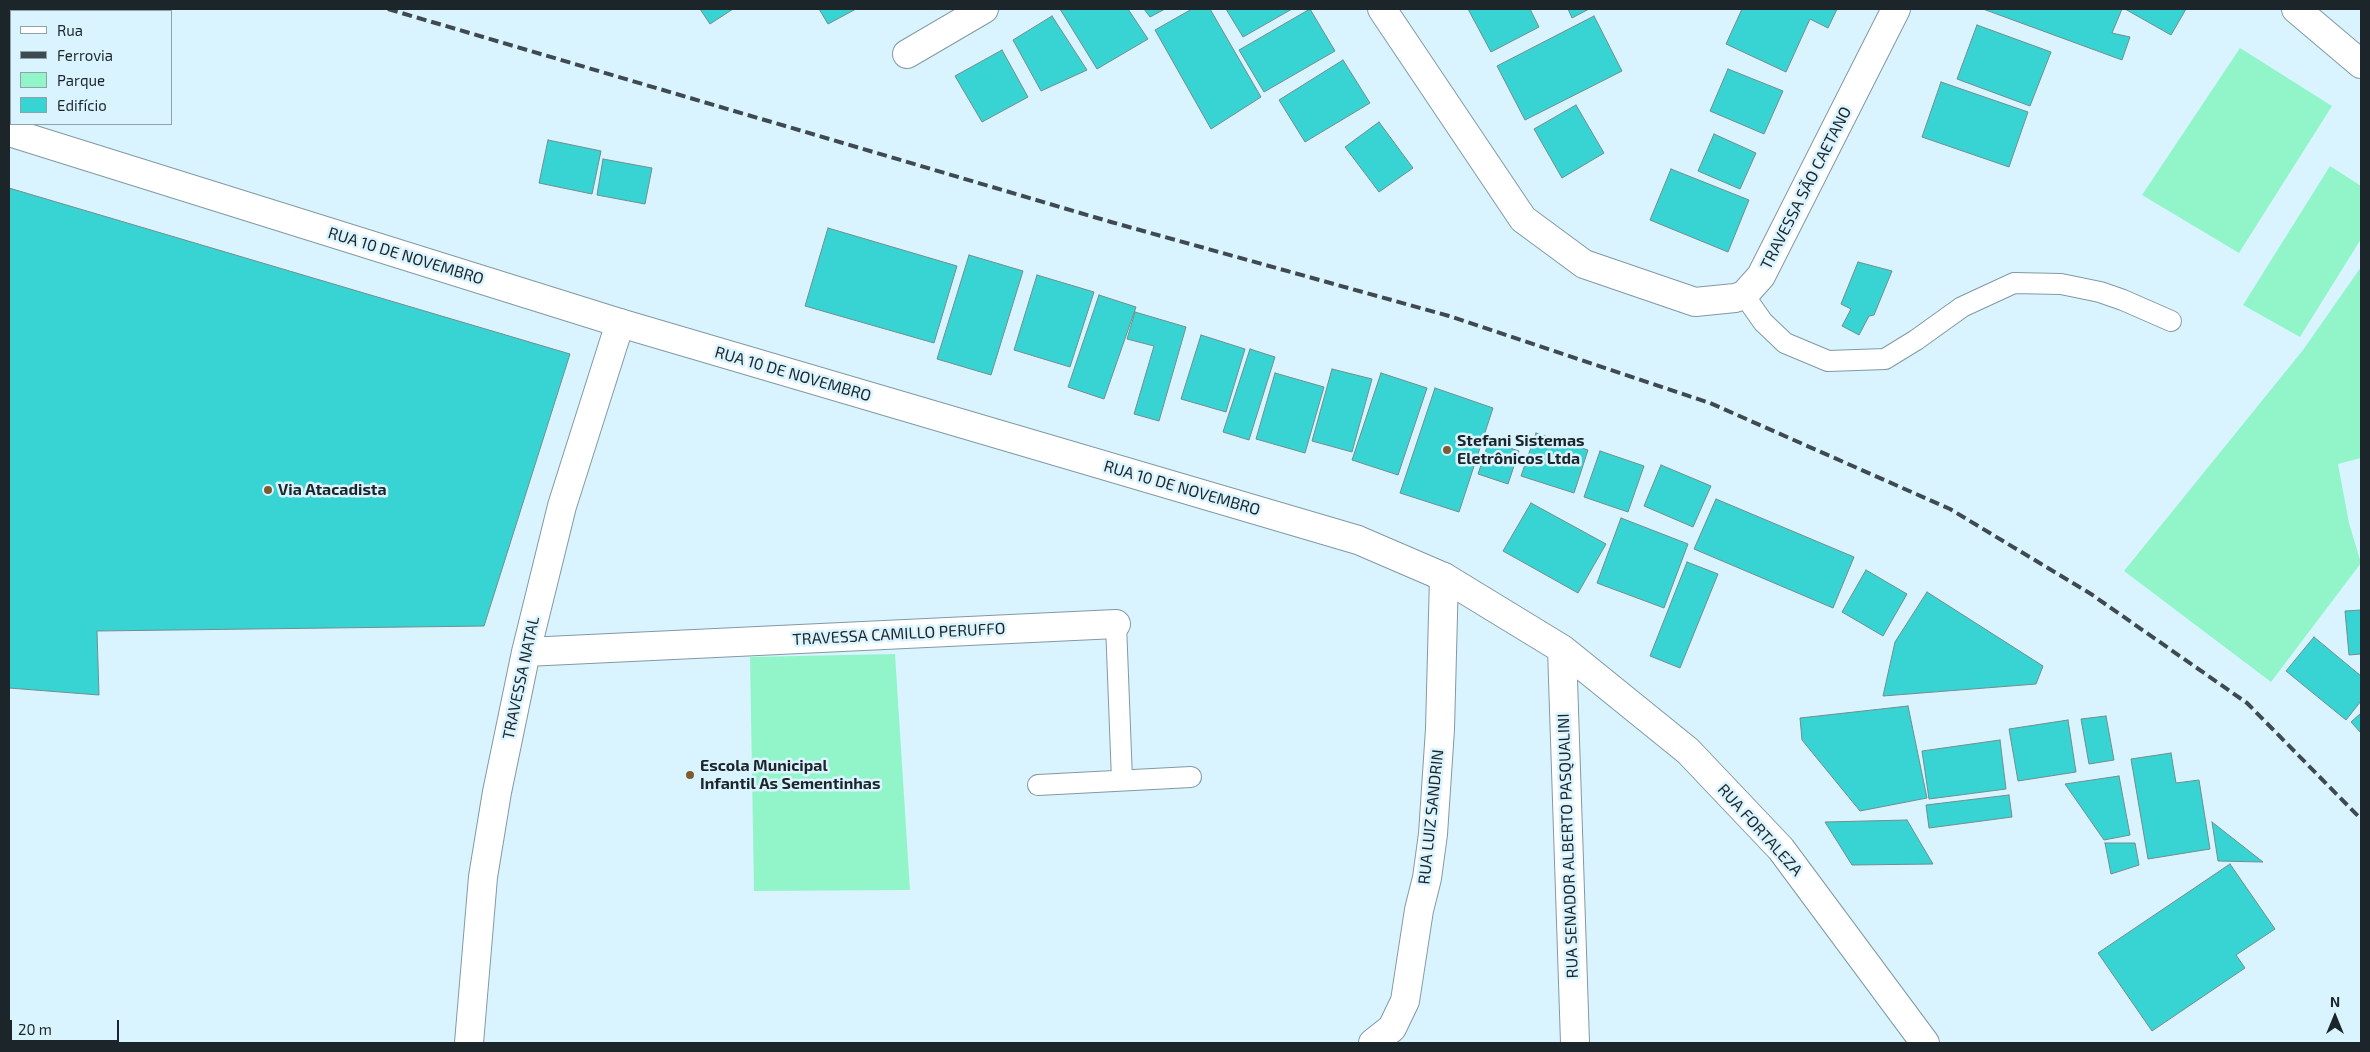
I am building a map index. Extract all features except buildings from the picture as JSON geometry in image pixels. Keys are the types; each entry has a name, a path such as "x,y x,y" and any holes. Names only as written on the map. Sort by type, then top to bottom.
{"street":[{"path":"907,54 984,9"},
{"path":"1382,9 1523,218 1584,264 1695,302 1735,298 1744,295"},
{"name":"TRAVESSA SÃO CAETANO","path":"1744,295 1761,276 1896,9"},
{"path":"2296,9 2361,64"},
{"name":"RUA 10 DE NOVEMBRO","path":"9,132 620,323 1358,540 1444,577 1562,649"},
{"name":"TRAVESSA NATAL","path":"469,1043 483,878 497,792 526,652 562,506 620,323"},
{"name":"RUA LUIZ SANDRIN","path":"1373,1043 1392,1028 1405,1000 1419,910 1427,878 1433,834 1440,729 1444,577"},
{"name":"TRAVESSA CAMILLO PERUFFO","path":"526,652 1116,624"},
{"name":"RUA SENADOR ALBERTO PASQUALINI","path":"1562,649 1575,1043"},
{"name":"RUA FORTALEZA","path":"1562,649 1688,751 1781,849 1925,1043"}],"lane":[{"path":"1744,295 1763,322 1785,343 1828,361 1885,359 1916,340 1962,307 2014,283 2061,284 2100,292 2171,321"},
{"name":"TRAVESSA CAMILLO PERUFFO","path":"1116,624 1122,780"},
{"path":"1038,785 1191,777"}],"green space":[{"path":"2240,48 2332,106 2239,253 2142,195"},
{"path":"2330,166 2361,186 2361,239 2300,337 2243,305"},
{"path":"2361,267 2361,458 2338,464 2349,523 2361,563 2271,682 2124,571 2303,350"},
{"path":"895,654 910,890 754,891 750,657"}],"railway":[{"path":"388,9 1111,222 1449,316 1710,403 1950,509 2091,594 2247,703 2361,819"}],"place":[{"name":"Stefani Sistemas Eletrônicos Ltda","path":"1447,450"},
{"name":"Via Atacadista","path":"268,490"},
{"name":"Escola Municipal Infantil As Sementinhas","path":"690,775"}]}
